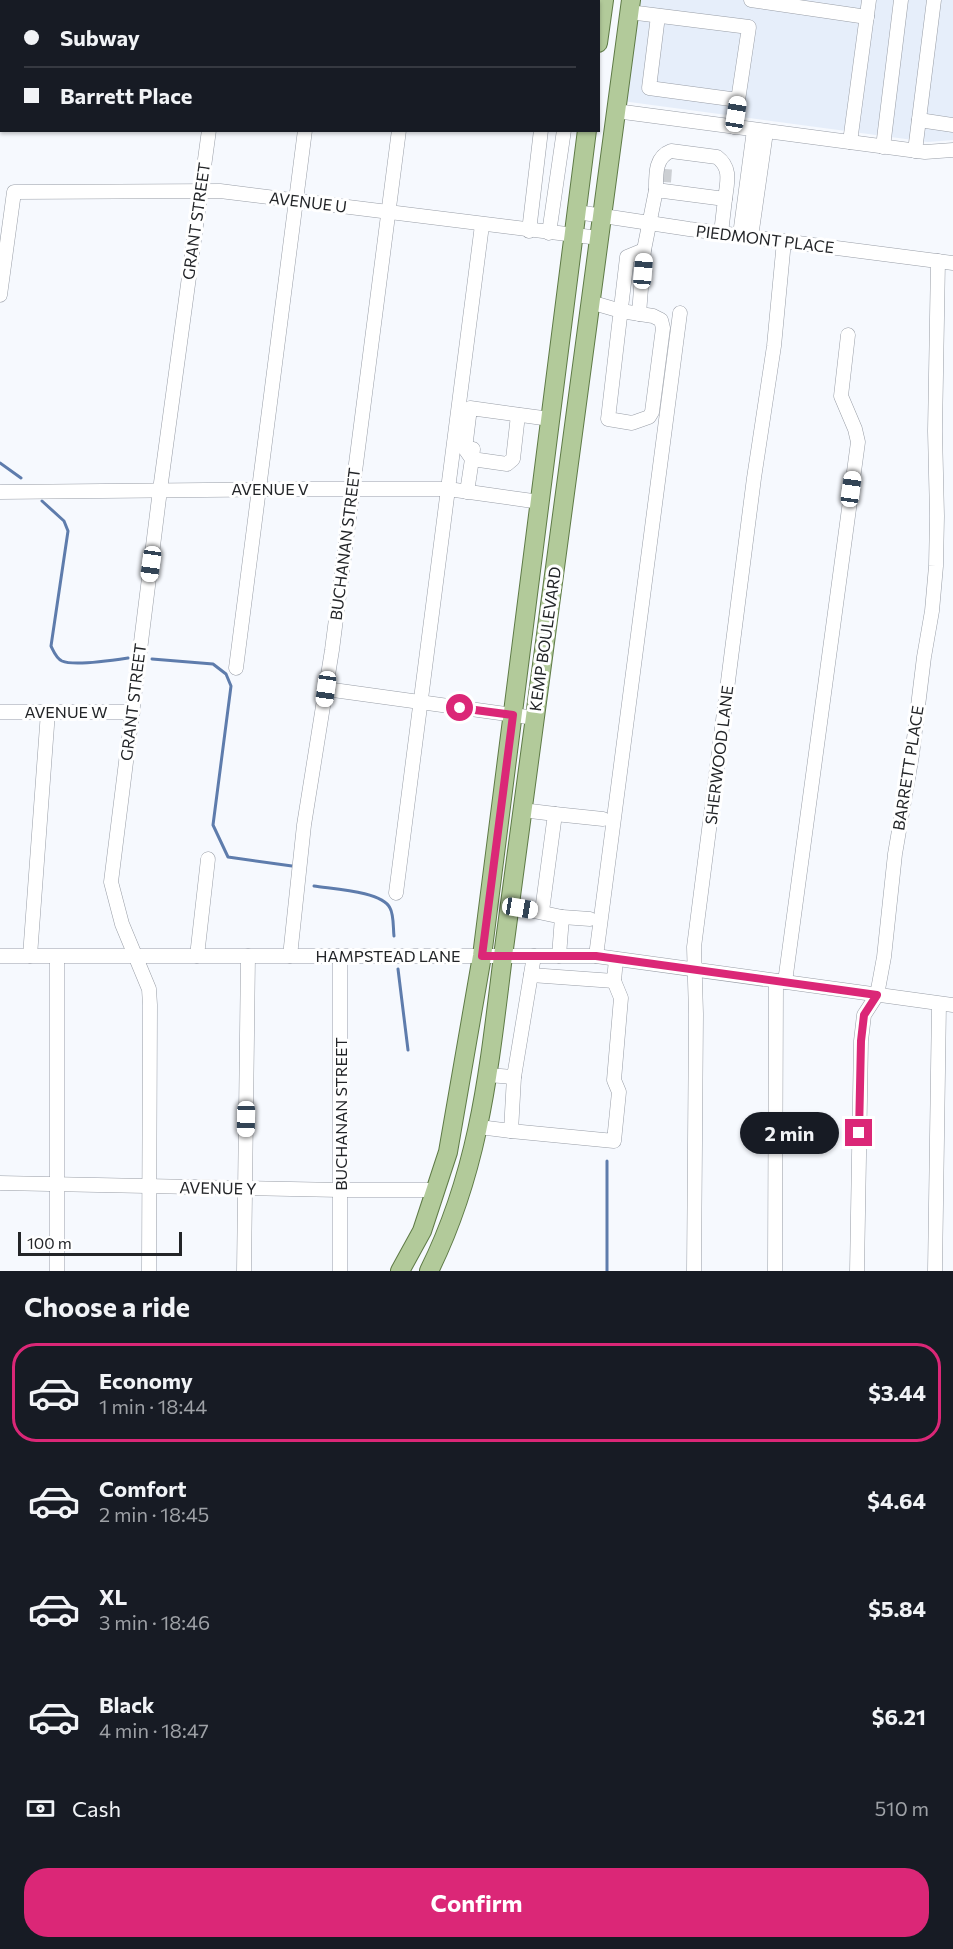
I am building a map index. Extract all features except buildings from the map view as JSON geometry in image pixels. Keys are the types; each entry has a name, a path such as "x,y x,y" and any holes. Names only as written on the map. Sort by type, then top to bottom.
{"main road":[{"path":"600,27 602,5 630,6"},
{"name":"KEMP BOULEVARD","path":"429,1271 460,1194 479,1127 488,1075 630,6"},
{"name":"KEMP BOULEVARD","path":"400,1271 422,1231 448,1152 482,956 587,132"},
{"path":"540,502 563,506"},
{"path":"436,1190 460,1194"}],"street":[{"path":"751,0 867,17"},
{"path":"850,142 869,0"},
{"path":"883,147 901,0"},
{"path":"915,151 934,0"},
{"path":"630,6 658,16 749,27 734,127"},
{"path":"658,16 649,88 738,100"},
{"path":"616,111 915,151 953,150"},
{"path":"919,120 953,125"},
{"path":"745,236 760,131"},
{"name":"GRANT STREET","path":"149,1271 150,1005 148,989 122,924 111,882 160,490 209,132"},
{"path":"236,668 305,132"},
{"name":"BUCHANAN STREET","path":"290,956 306,815 326,689 399,132"},
{"path":"529,231 541,132"},
{"path":"549,233 564,132"},
{"path":"662,183 659,161 664,154 671,151 717,157 722,161 728,171 728,176 721,233"},
{"path":"639,314 645,250 662,183 664,154"},
{"path":"662,183 725,199"},
{"name":"AVENUE U","path":"0,295 14,192 200,190 599,238"},
{"name":"PIEDMONT PLACE","path":"577,212 953,263"},
{"path":"396,893 482,225"},
{"name":"SHERWOOD LANE","path":"693,1271 694,947 754,478 774,346 784,241"},
{"path":"590,303 621,311 653,316 661,320 663,328 659,361 652,411 649,417 632,423 608,419 609,406 621,311 627,257 645,250"},
{"name":"BARRETT PLACE","path":"857,1271 861,1041 864,1015 877,995 884,957 895,854 912,755 936,566 938,516 935,420 938,261"},
{"path":"596,956 680,313"},
{"path":"775,1271 781,981 858,442 841,396 848,335"},
{"path":"467,492 472,459 465,449 470,408 550,420"},
{"path":"472,459 507,464 513,459 518,415"},
{"name":"AVENUE V","path":"0,492 448,489 540,502"},
{"path":"326,689 535,718"},
{"name":"AVENUE W","path":"0,712 133,712"},
{"path":"30,956 48,712"},
{"path":"522,810 603,819"},
{"path":"542,911 555,814"},
{"path":"197,956 208,859"},
{"path":"510,906 542,911 549,915 590,919"},
{"path":"560,956 562,917"},
{"name":"HAMPSTEAD LANE","path":"0,956 596,956 877,995 949,1002"},
{"path":"244,1271 248,956"},
{"name":"BUCHANAN STREET","path":"340,956 340,1271"},
{"path":"511,1131 514,1077 534,956"},
{"path":"57,957 57,1271"},
{"path":"479,1127 614,1140 619,1092 614,1080 621,998 614,981 616,959"},
{"path":"531,975 614,981"},
{"path":"935,1271 949,1002"},
{"path":"488,1075 514,1077"},
{"name":"AVENUE Y","path":"0,1184 436,1190"}],"shaded area":[{"path":"638,0 953,0 953,140 928,142 622,101"}],"waterway":[{"path":"0,463 21,478"},
{"path":"42,501 64,521 68,531 51,646 54,653 62,661 75,663 128,658"},
{"path":"152,659 213,664 226,674 231,686 213,825 228,857 292,866"},
{"path":"314,886 367,894 385,902 392,914 394,936"},
{"path":"398,969 408,1050"},
{"path":"607,1161 607,1271"}],"tunnel":[{"path":"664,182 665,169"}],"route":[{"path":"460,708 513,715 482,956 596,956 877,995 864,1015 861,1041 859,1133"}]}
